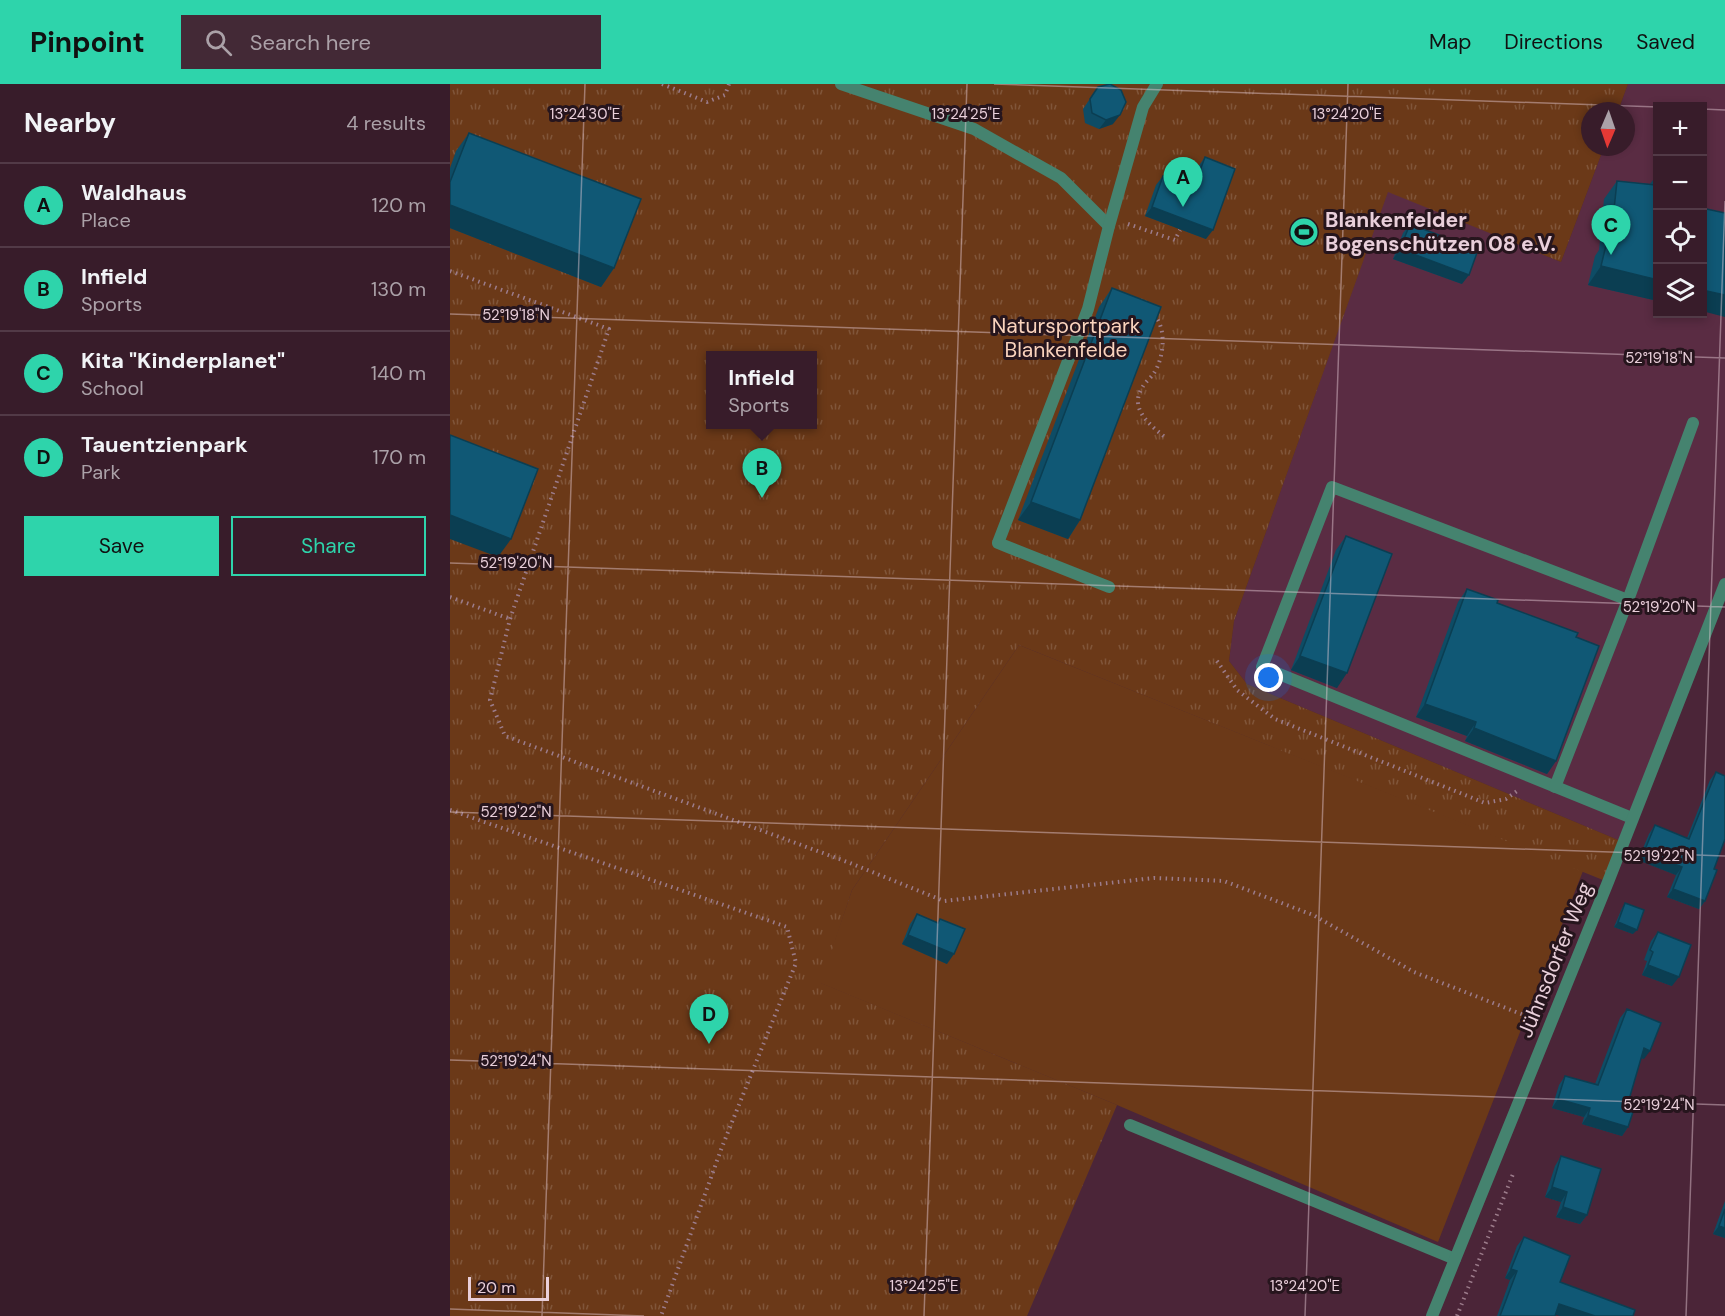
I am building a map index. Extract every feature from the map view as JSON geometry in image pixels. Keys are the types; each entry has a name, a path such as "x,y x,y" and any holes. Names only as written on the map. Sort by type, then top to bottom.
{"street":[{"path":"841,84 974,129 1061,178 1110,222"},
{"path":"1109,586 998,543 1088,309 1143,107 1157,84"},
{"path":"1555,787 1628,600 1693,423"},
{"path":"1628,600 1332,487 1262,667 1632,818"},
{"name":"Jühnsdorfer Weg","path":"1432,1316 1725,584"},
{"path":"1130,1125 1455,1259"}],"path":[{"path":"662,84 707,102 725,95 729,84"},
{"path":"1110,222 1175,240 1180,230"},
{"path":"450,271 609,329 510,619 490,700 506,736 850,863 944,902 1154,878 1224,881 1313,915 1414,972 1550,1026"},
{"path":"1148,310 1160,320 1162,348 1154,373 1138,395 1138,405 1140,413 1150,425 1166,438"},
{"path":"450,597 510,619"},
{"path":"1217,661 1237,690 1275,719 1485,803 1506,799 1525,786"},
{"path":"450,810 787,927 796,963 722,1147 662,1316"}],"shaded area":[{"path":"1628,84 1725,84 1725,584 1623,842 1247,684 1229,661 1234,621 1388,191 1561,262 1601,156 1635,156 1635,102 1621,102"}],"green space":[{"name":"Natursportpark Blankenfelde","path":"450,84 1628,84 1621,102 1581,102 1581,156 1601,156 1561,262 1388,192 1234,621 1229,661 1247,684 1623,842 1608,882 1019,645 852,890 821,983 1117,1105 1027,1316 450,1316"},
{"path":"1019,645 1583,871 1438,1242 1117,1105 820,983 852,890"}],"building":[{"path":"1110,84 1121,90 1126,102 1120,115 1106,120 1092,113 1090,99 1098,87"},
{"path":"469,133 641,199 614,268 450,205 450,182"},
{"path":"1205,157 1235,169 1213,230 1152,207 1163,176 1194,187"},
{"path":"1617,181 1653,185 1653,279 1601,266 1608,237 1611,238"},
{"path":"1707,209 1725,213 1725,295 1707,291"},
{"path":"1410,224 1478,250 1469,275 1400,249"},
{"path":"1112,288 1161,307 1080,520 1031,502"},
{"path":"450,435 538,469 511,539 450,515"},
{"path":"1346,536 1392,554 1347,673 1300,656"},
{"path":"1467,589 1498,600 1497,603 1578,633 1576,637 1599,646 1556,761 1474,728 1476,722 1425,704"},
{"path":"1716,772 1725,776 1725,839 1714,869 1717,870 1705,901 1673,889 1682,867 1644,852 1655,825 1689,839"},
{"path":"1625,903 1644,910 1637,930 1618,922"},
{"path":"917,914 938,923 940,919 965,929 954,954 908,935"},
{"path":"1658,932 1691,945 1679,977 1648,965 1653,952 1650,950"},
{"path":"1627,1009 1661,1023 1650,1051 1644,1048 1628,1103 1635,1106 1628,1127 1588,1115 1590,1108 1558,1099 1565,1076 1598,1085"},
{"path":"1561,1156 1601,1169 1587,1215 1563,1207 1567,1192 1552,1187"},
{"path":"1725,1209 1725,1228 1719,1226"},
{"path":"1524,1237 1570,1256 1560,1282 1635,1310 1633,1316 1595,1316 1559,1304 1555,1316 1500,1316 1517,1271 1511,1269"}],"place":[{"name":"Waldhaus","path":"1183,207"},
{"name":"Blankenfelder Bogenschützen 08 e.V.","path":"1304,232"},
{"name":"Kita \"Kinderplanet\"","path":"1611,255"},
{"name":"Infield","path":"762,498"},
{"name":"Tauentzienpark","path":"709,1044"}]}
